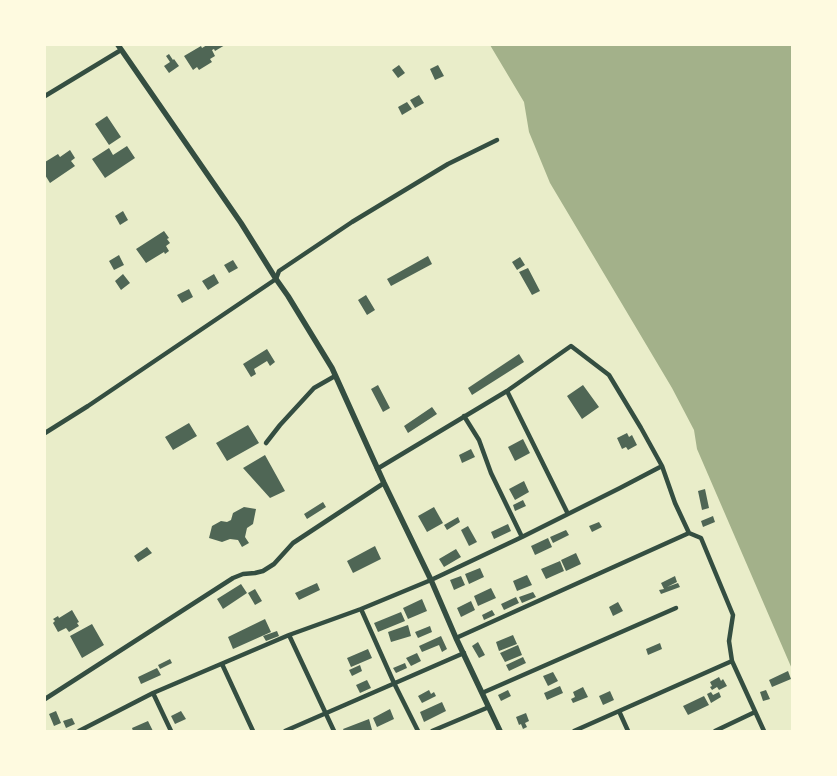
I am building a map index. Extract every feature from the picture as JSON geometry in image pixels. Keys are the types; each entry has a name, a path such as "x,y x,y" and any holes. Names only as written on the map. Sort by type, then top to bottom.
{"street":[{"path":"45,96 120,47 241,223 292,303 335,376 500,731"},
{"path":"45,433 276,279 279,271 352,222 448,164 497,140"},
{"path":"377,469 507,391 571,346 609,376 642,428 662,466 688,534"},
{"path":"266,443 314,388 335,376"},
{"path":"507,391 568,514"},
{"path":"464,416 479,440 491,473 522,537"},
{"path":"79,731 153,693 289,635 361,609 431,580 522,537 662,466"},
{"path":"45,699 233,578 242,574 263,571 274,564 293,543 384,483"},
{"path":"456,638 688,534 700,538 733,615 729,640 732,661 764,731"},
{"path":"482,693 676,608"},
{"path":"361,609 418,731"},
{"path":"289,635 334,731"},
{"path":"285,731 464,653"},
{"path":"574,731 732,661"},
{"path":"222,664 253,731"},
{"path":"153,693 170,731"},
{"path":"432,731 489,707"},
{"path":"619,711 628,731"},
{"path":"715,731 755,712"}],"shaded area":[{"path":"490,45 792,45 792,669 697,449 694,430 672,388 550,183 529,132 524,102"}],"building":[{"path":"207,45 225,45 215,51 214,49 212,50 215,56 210,59 212,62 199,70 197,67 193,70 184,56 201,46 202,48"},
{"path":"169,54 179,66 169,73 164,66 170,62 166,56"},
{"path":"399,65 405,73 398,78 392,70"},
{"path":"438,65 444,76 435,80 430,69"},
{"path":"419,95 424,103 415,108 410,100"},
{"path":"407,102 412,109 402,115 398,107"},
{"path":"107,116 121,137 109,145 95,124"},
{"path":"127,146 135,158 105,178 92,159 109,148 113,155"},
{"path":"70,150 75,158 71,161 75,166 50,183 45,175 45,162 58,154 60,157"},
{"path":"123,211 128,220 120,225 115,216"},
{"path":"164,231 169,238 167,239 170,243 166,246 169,251 146,263 136,249"},
{"path":"119,255 124,265 114,270 109,261"},
{"path":"428,256 432,264 391,286 387,279"},
{"path":"520,257 525,265 517,270 512,262"},
{"path":"233,260 238,268 229,273 224,265"},
{"path":"528,268 540,291 532,295 519,272"},
{"path":"123,274 130,283 121,290 115,281"},
{"path":"214,274 219,283 208,290 202,281"},
{"path":"189,289 193,297 182,303 177,295"},
{"path":"366,295 375,310 367,315 358,300"},
{"path":"267,349 275,362 270,366 267,361 254,369 256,374 251,377 243,364"},
{"path":"519,354 524,362 472,395 468,388"},
{"path":"378,385 390,408 383,412 371,389"},
{"path":"583,385 599,407 582,419 567,396"},
{"path":"432,407 437,414 408,433 404,426"},
{"path":"189,423 197,436 173,450 165,437"},
{"path":"248,425 259,443 227,461 216,443"},
{"path":"627,433 629,437 632,435 637,445 628,450 626,447 622,449 617,438"},
{"path":"523,439 530,453 515,461 508,447"},
{"path":"471,449 475,457 462,463 459,455"},
{"path":"265,455 285,491 270,498 243,468"},
{"path":"524,481 529,492 515,500 509,489"},
{"path":"705,489 709,508 702,510 698,491"},
{"path":"523,500 526,506 515,511 513,505"},
{"path":"323,502 326,507 307,519 304,514"},
{"path":"244,507 256,509 253,524 247,528 245,537 249,543 242,547 238,540 230,539 222,542 209,538 212,526 221,521 227,522 231,520 233,513"},
{"path":"434,507 443,523 427,532 418,516"},
{"path":"713,516 715,522 703,527 701,521"},
{"path":"458,517 460,522 447,530 444,525"},
{"path":"599,522 602,527 592,532 589,526"},
{"path":"508,524 511,531 494,539 491,532"},
{"path":"468,526 477,542 469,546 461,530"},
{"path":"566,530 569,535 553,543 550,537"},
{"path":"548,538 552,547 535,555 531,546"},
{"path":"375,546 381,559 353,573 347,561"},
{"path":"147,547 152,553 138,562 134,556"},
{"path":"456,549 461,557 444,567 439,559"},
{"path":"576,553 581,564 566,571 561,560"},
{"path":"560,561 564,571 546,579 541,569"},
{"path":"480,568 484,577 469,584 465,574"},
{"path":"527,575 532,585 517,591 513,581"},
{"path":"461,576 465,585 454,590 450,580"},
{"path":"675,576 677,582 667,587 678,583 680,587 661,594 659,590 664,589 661,583"},
{"path":"317,583 320,590 299,600 295,593"},
{"path":"241,584 247,593 223,609 217,599"},
{"path":"491,588 496,598 478,606 474,596"},
{"path":"255,589 262,601 255,605 248,593"},
{"path":"533,592 536,597 522,603 519,597"},
{"path":"516,597 519,603 504,610 501,604"},
{"path":"422,599 427,611 408,619 403,608"},
{"path":"471,601 475,610 461,617 457,608"},
{"path":"618,602 623,611 613,616 609,607"},
{"path":"72,610 79,622 77,623 79,626 69,632 66,628 58,632 53,619 58,616 59,618"},
{"path":"492,610 495,615 484,620 482,615"},
{"path":"401,612 405,621 378,632 374,623"},
{"path":"265,619 271,632 233,649 228,637"},
{"path":"92,624 104,645 82,658 70,636"},
{"path":"408,625 411,636 391,642 388,632"},
{"path":"430,626 432,632 418,638 415,632"},
{"path":"277,631 279,636 266,641 263,636"},
{"path":"513,635 517,644 499,651 496,642"},
{"path":"441,636 447,649 442,652 439,645 422,652 419,646"},
{"path":"478,642 485,655 479,658 472,646"},
{"path":"660,643 662,649 648,655 646,649"},
{"path":"518,645 522,655 505,662 500,653"},
{"path":"368,649 372,658 351,667 347,658"},
{"path":"417,653 421,661 411,666 406,658"},
{"path":"523,657 526,663 509,671 506,665"},
{"path":"170,659 172,663 160,669 158,665"},
{"path":"405,663 407,668 396,673 393,668"},
{"path":"360,665 362,671 352,676 349,670"},
{"path":"157,668 161,675 141,684 138,677"},
{"path":"788,671 791,679 772,687 769,680"},
{"path":"553,672 558,681 548,686 543,676"},
{"path":"719,677 721,681 723,679 727,686 719,690 717,687 712,690 710,682"},
{"path":"367,680 371,688 360,693 356,685"},
{"path":"560,686 563,693 547,700 544,693"},
{"path":"583,687 588,697 573,703 571,699 575,697 573,692"},
{"path":"429,690 431,694 434,692 436,696 422,703 418,696"},
{"path":"508,690 511,696 501,701 498,695"},
{"path":"766,690 770,699 763,701 760,692"},
{"path":"610,691 614,700 603,705 599,696"},
{"path":"711,692 713,695 719,692 721,697 711,703 707,694"},
{"path":"704,696 709,705 688,715 683,706"},
{"path":"442,702 446,711 424,722 420,712"},
{"path":"390,709 394,719 377,727 373,718"},
{"path":"56,711 61,723 54,726 49,714"},
{"path":"181,711 186,719 175,724 171,716"},
{"path":"526,713 529,721 525,723 527,727 523,729 516,717"},
{"path":"72,718 75,724 66,728 63,721"},
{"path":"369,719 372,730 344,731 343,729"},
{"path":"148,721 153,731 133,731 132,728"}]}
